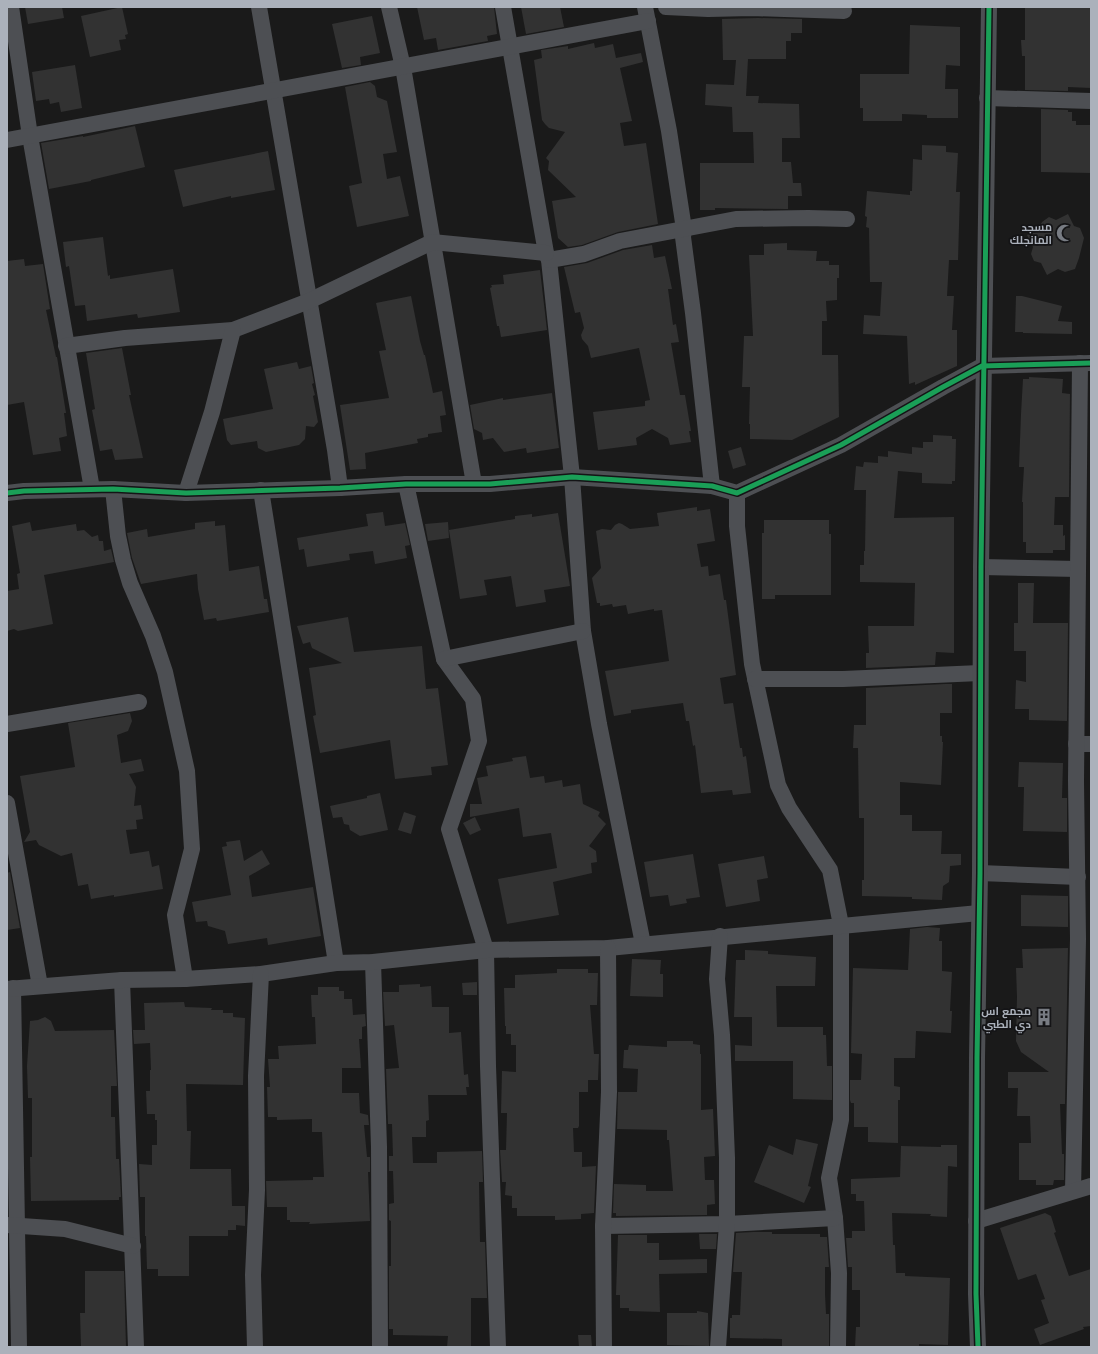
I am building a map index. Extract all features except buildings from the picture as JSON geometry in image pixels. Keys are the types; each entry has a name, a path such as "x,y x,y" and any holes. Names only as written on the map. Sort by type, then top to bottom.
{"street":[{"path":"11,7 30,136 92,489"},
{"path":"259,7 310,301 340,488"},
{"path":"389,7 403,67 474,484"},
{"path":"502,7 547,256 572,477 583,631 599,724 643,944"},
{"path":"666,7 708,9 725,7 772,8 844,11"},
{"path":"978,1347 976,1221 980,873 982,366 989,7"},
{"path":"7,140 510,47 646,14 669,131 684,229 683,237 712,486"},
{"path":"987,98 1091,101"},
{"path":"66,346 126,338 233,330 310,301 432,242 547,256 584,254 620,241 736,220 808,218 847,219"},
{"path":"186,492 212,412 233,330"},
{"path":"7,493 92,489 186,492 340,488 406,484 474,484 572,477 712,486 737,494 841,445 982,366 1085,363 1078,569 1084,744 1076,781 1078,878 1085,939 1073,1191"},
{"path":"406,484 444,659 473,699 479,741 449,829 486,950 488,1066 498,1347"},
{"path":"113,489 123,560 130,583 153,636 163,666 187,771 192,849 174,915 185,979"},
{"path":"261,490 336,963"},
{"path":"737,494 737,526 752,664 778,785 789,808 830,870 841,925 841,1120 829,1178 835,1218 839,1274 838,1347"},
{"path":"981,567 1078,569"},
{"path":"444,659 583,631"},
{"path":"755,679 842,679 980,673"},
{"path":"7,724 139,702"},
{"path":"7,803 40,986"},
{"path":"980,873 1078,878"},
{"path":"19,1347 12,1225 10,988 122,980 185,979 261,974 336,963 373,962 486,950 608,948 720,936 979,913"},
{"path":"718,1347 726,1224 727,1158 722,1035 717,979 720,936"},
{"path":"604,1347 603,1226 609,1092 608,948"},
{"path":"373,962 379,1148 380,1347"},
{"path":"255,1347 253,1275 257,1190 256,1076 261,974"},
{"path":"122,980 136,1347"},
{"path":"976,1221 1091,1186"},
{"path":"603,1226 726,1224 835,1218"},
{"path":"12,1225 65,1229 133,1246"}],"cycle path":[{"path":"978,1347 976,1294 981,567 989,7"},
{"path":"7,493 24,491 113,489 186,493 340,488 406,484 490,484 572,477 712,486 737,493 841,445 982,366 1091,363"}],"place":[{"name":"مسجد المانجلك","path":"1065,233"},
{"name":"مجمع اس دي الطبي","path":"1044,1017"}]}
